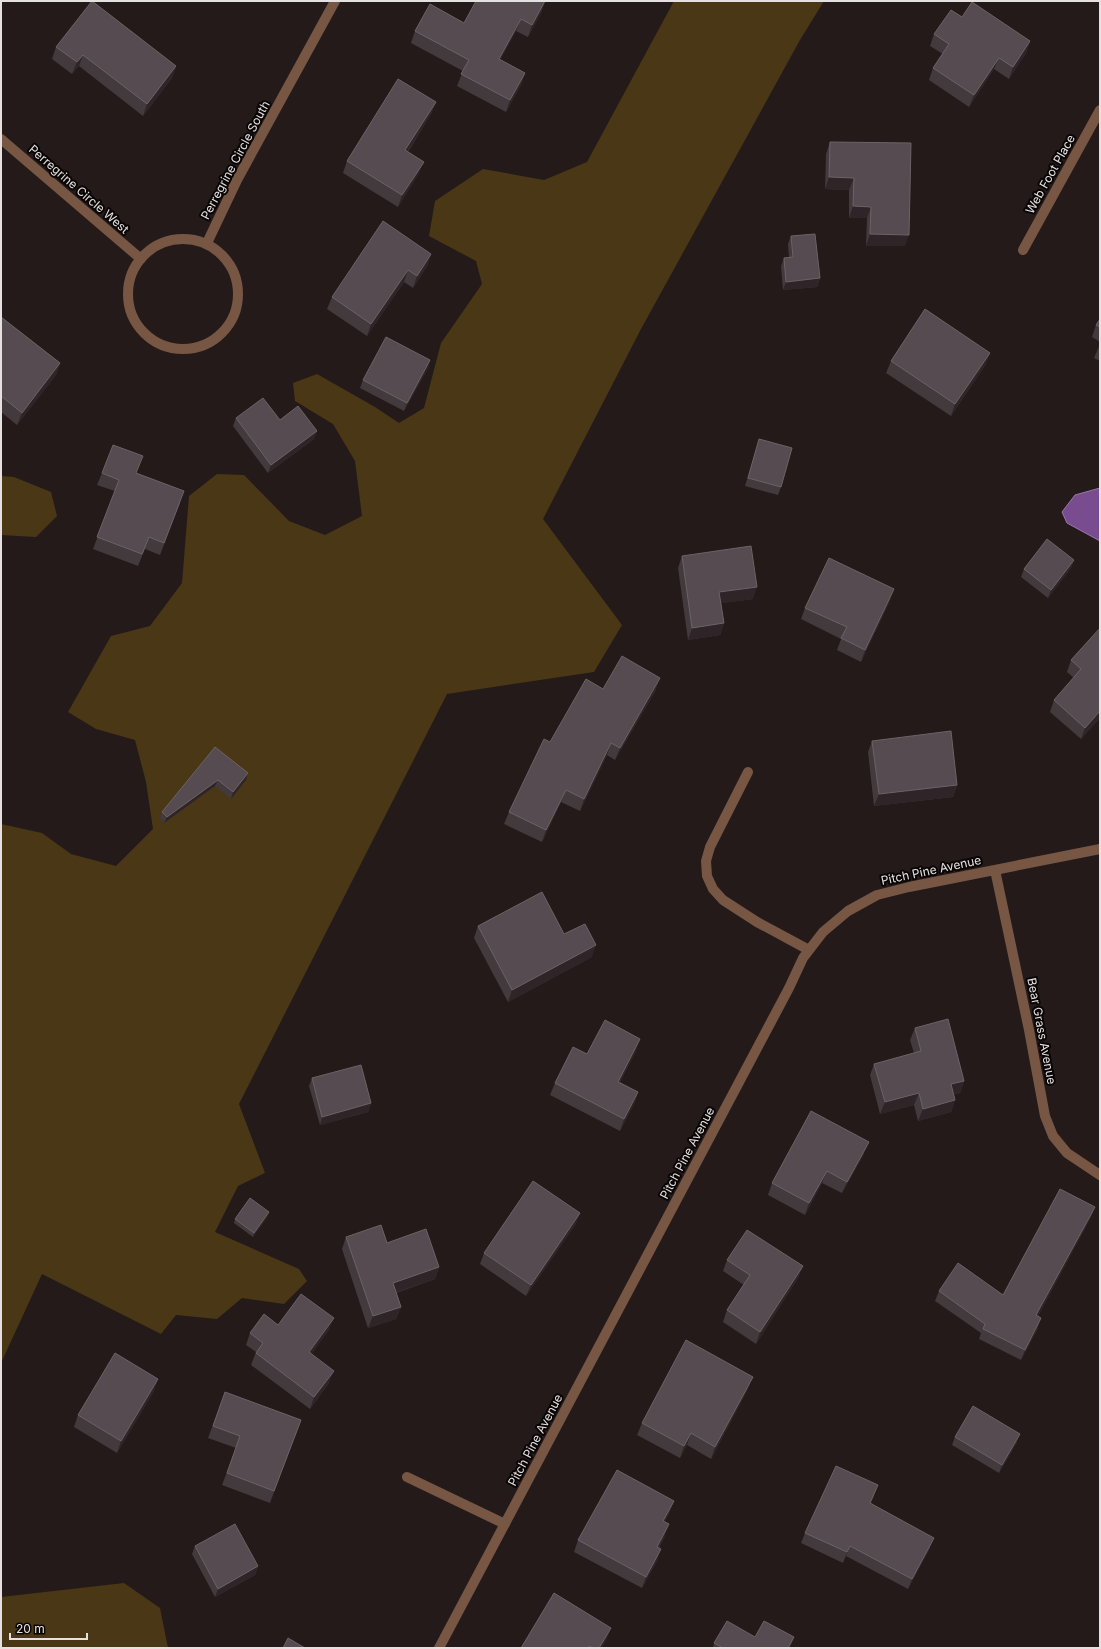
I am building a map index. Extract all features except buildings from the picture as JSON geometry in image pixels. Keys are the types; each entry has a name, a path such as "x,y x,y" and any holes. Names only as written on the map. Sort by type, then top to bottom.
{"street":[{"name":"Perregrine Circle South","path":"207,243 237,180 335,1"},
{"name":"Web Foot Place","path":"1023,250 1100,110"},
{"name":"Perregrine Circle West","path":"1,139 141,259"},
{"path":"190,239 207,243 221,253 231,267 237,283 237,300 232,317 224,330 218,336 204,345 189,349 173,349 158,344 147,336 134,321 128,303 127,289 132,273 141,259 156,247 172,240 190,239"},
{"path":"748,772 710,847 706,862 707,876 713,889 723,900 757,922 809,950"},
{"name":"Pitch Pine Avenue","path":"439,1648 789,988 803,958 823,932 848,911 877,895 909,887 1100,850"},
{"name":"Bear Grass Avenue","path":"995,870 1029,1030 1045,1116 1053,1136 1067,1153 1100,1175"},
{"path":"406,1477 505,1524"}],"shaded area":[{"path":"674,1 824,1 800,40 641,329 543,519 622,625 594,672 447,694 239,1104 265,1173 238,1186 215,1232 299,1269 307,1281 284,1304 242,1298 217,1319 176,1315 161,1334 42,1274 1,1363 1,824 42,833 71,854 116,866 153,829 146,782 135,740 96,729 68,712 111,636 150,626 182,583 189,496 217,474 244,475 289,521 325,535 362,516 355,461 333,424 295,401 293,383 317,374 375,407 399,423 424,408 441,343 482,284 476,261 429,236 435,201 483,169 544,180 587,162"},
{"path":"1,476 14,477 51,492 57,516 36,537 1,535"},
{"path":"1100,488 1100,541 1067,523 1062,512 1075,495"},
{"path":"124,1583 160,1608 168,1648 1,1648 1,1597"}]}
